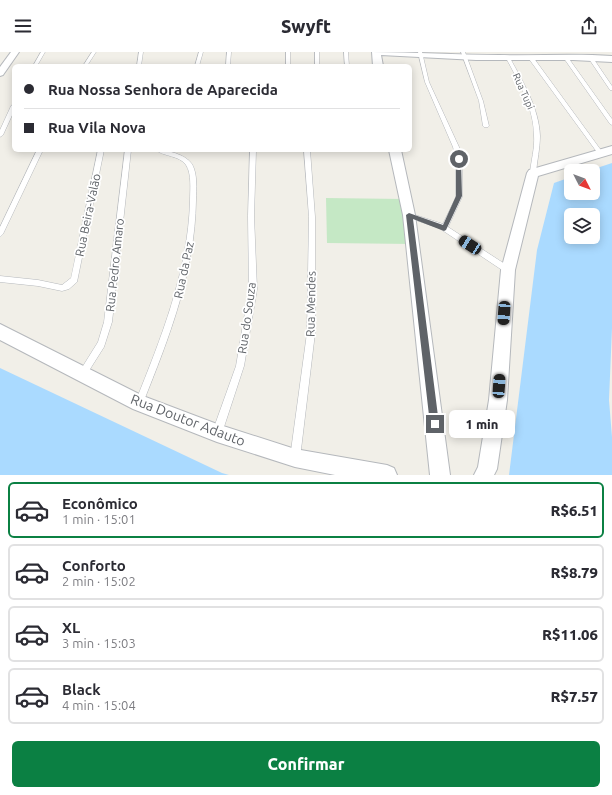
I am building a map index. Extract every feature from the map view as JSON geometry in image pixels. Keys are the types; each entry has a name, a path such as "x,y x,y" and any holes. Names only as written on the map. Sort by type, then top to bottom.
{"street":[{"path":"0,73 15,52"},
{"path":"376,52 378,64"},
{"path":"379,52 490,55 531,58 564,54 612,59"},
{"path":"394,152 409,215 440,475"},
{"path":"484,475 488,469 498,400 508,270 533,173 606,152"},
{"name":"Rua Doutor Adauto","path":"0,332 139,403 217,434 295,458 387,475"}],"lane":[{"path":"36,64 43,52"},
{"path":"86,64 94,52"},
{"path":"139,64 141,52"},
{"path":"198,64 201,52"},
{"path":"228,64 229,52"},
{"path":"288,52 288,64"},
{"path":"317,52 317,64"},
{"path":"346,52 347,64"},
{"path":"420,53 427,82 456,147 459,159 459,196 444,228"},
{"path":"564,54 612,123"},
{"path":"464,55 481,101 486,126"},
{"name":"Rua Tupi","path":"514,56 534,114 537,134 533,173"},
{"path":"588,56 612,89"},
{"path":"531,58 606,152"},
{"path":"0,135 12,110"},
{"path":"0,234 39,152"},
{"name":"Rua Beira-Valão","path":"0,279 38,283 62,288 66,287 74,280 101,152"},
{"name":"Rua Pedro Amaro","path":"82,374 100,344 108,322 128,152"},
{"name":"Rua da Paz","path":"139,403 176,307 187,261 192,231 194,187 189,164 179,157 165,152"},
{"name":"Rua do Souza","path":"217,434 240,366 253,289 251,216 253,152"},
{"name":"Rua Mendes","path":"295,458 311,333 312,217 307,152"},
{"path":"409,215 444,228 508,270"}],"green space":[{"path":"326,198 404,199 412,244 327,243"}],"water":[{"path":"612,163 612,328 609,400 612,437 612,475 509,475 537,250 554,183 564,179 564,200 600,200 600,167"},
{"path":"0,368 222,473 229,475 0,475"}],"route":[{"path":"435,424 409,215 444,228 453,212 459,196 459,159"}]}
